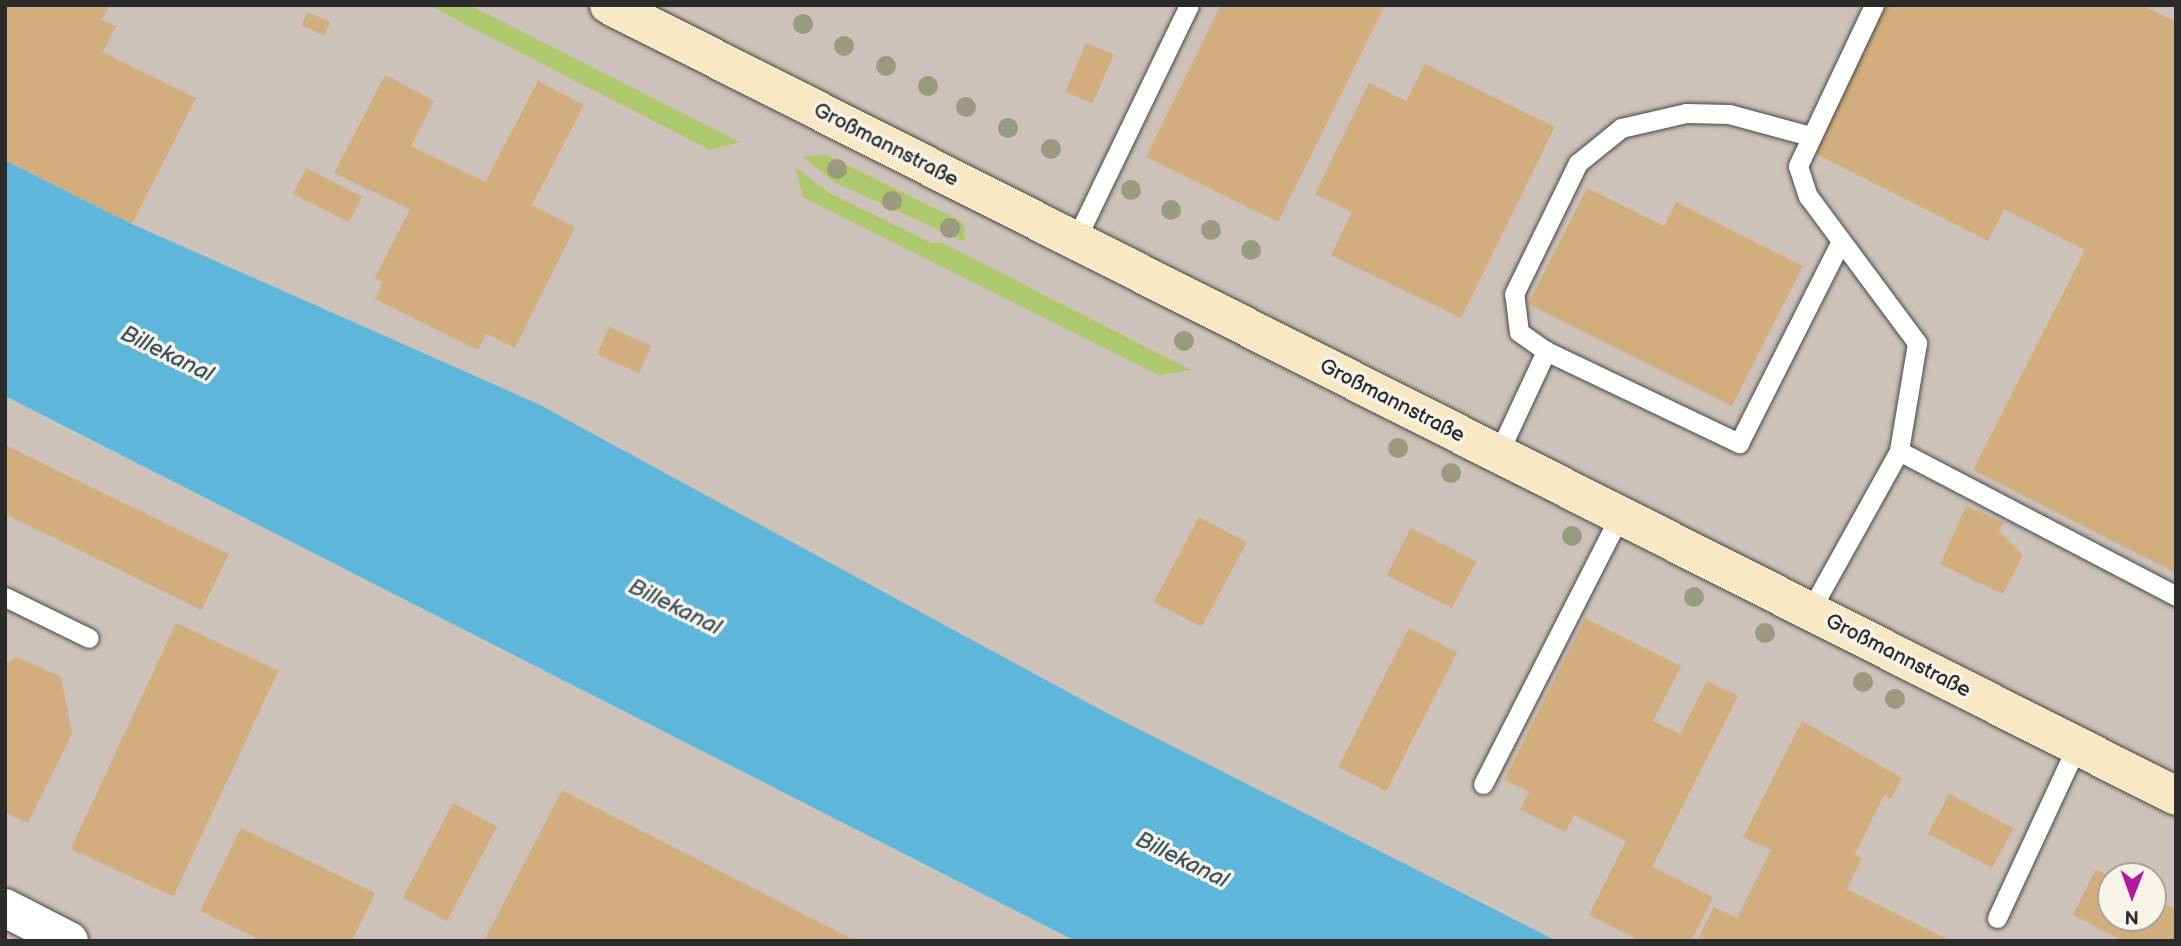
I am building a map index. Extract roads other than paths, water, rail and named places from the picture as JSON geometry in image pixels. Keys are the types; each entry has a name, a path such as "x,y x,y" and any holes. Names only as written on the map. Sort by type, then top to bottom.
{"main road":[{"name":"Großmannstraße","path":"609,5 2176,796"}],"street":[{"path":"5,908 69,941"}],"lane":[{"path":"1075,241 1189,5"},
{"path":"1810,611 1899,451 1917,342 1841,241 1800,180 1800,156 1874,5"},
{"path":"1810,136 1729,114 1686,113 1621,128 1578,163 1514,294 1519,332 1546,351 1739,443 1841,241"},
{"path":"1498,454 1546,351"},
{"path":"1899,451 2176,596"},
{"path":"1483,784 1620,515"},
{"path":"5,597 89,638"},
{"path":"1997,918 2077,746"}],"water":[{"name":"Billekanal","path":"5,160 132,224 538,404 1101,710 1557,941 1075,941 5,396"}]}
